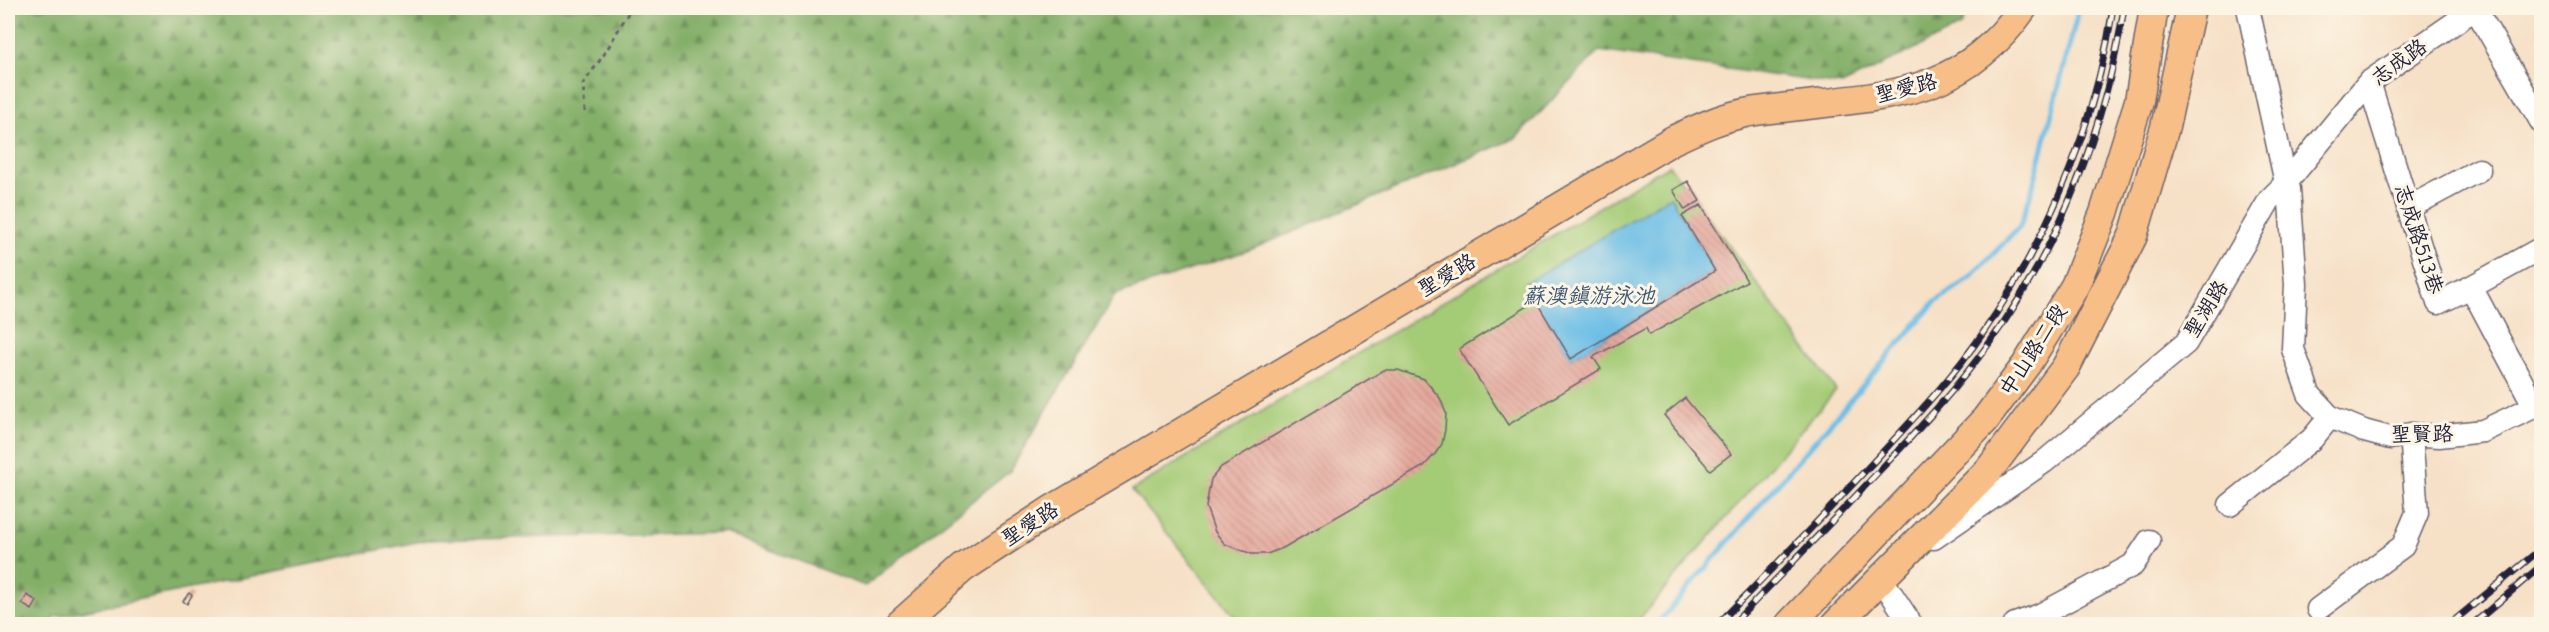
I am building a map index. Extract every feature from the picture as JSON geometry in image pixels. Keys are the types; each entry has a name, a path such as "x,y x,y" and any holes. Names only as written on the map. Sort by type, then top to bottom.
{"main road":[{"name":"聖愛路","path":"900,624 963,568 1053,509 1673,140 1706,124 1741,114 1881,96 1929,84 1947,77 1988,50 2009,28 2023,8"},
{"name":"中山路二段","path":"1790,624 1985,420 2026,365 2074,286 2121,163 2139,101 2154,8"},
{"name":"中山路二段","path":"1836,624 1989,470 2066,367 2106,293 2133,236 2165,127 2191,8"}],"street":[{"path":"2248,8 2286,183"},
{"path":"2475,8 2541,123"},
{"name":"志成路","path":"2286,183 2369,82 2475,8"},
{"name":"志成路513巷","path":"2369,82 2438,303 2471,286 2538,405"},
{"path":"2408,208 2479,170"},
{"name":"聖湖路","path":"1890,570 2044,462 2187,343 2270,199 2286,183"},
{"name":"聖賢路","path":"2286,183 2289,189 2296,284 2293,349 2309,394 2330,417 2364,431 2390,438 2411,434 2439,436 2483,431 2538,405"},
{"path":"2471,286 2541,248"},
{"path":"2230,505 2312,439 2330,417"},
{"path":"2318,609 2403,546 2417,513 2411,434"},
{"path":"2015,624 2040,615 2133,565 2149,541"},
{"path":"1890,570 1911,624"}],"path":[{"path":"585,112 583,84 605,53 631,8"}],"green space":[{"path":"8,8 1969,8 1961,26 1842,85 1599,51 1516,138 1252,249 1115,295 1010,471 865,586 725,533 427,540 53,617 55,624 8,624"},
{"path":"1669,165 1836,390 1635,624 1241,624 1132,490"}],"water":[{"name":"蘇澳鎮游泳池","path":"1670,196 1715,271 1571,359 1524,284"}],"building":[{"path":"1688,181 1700,201 1685,210 1673,190"},
{"path":"1701,205 1747,281 1649,335 1646,328 1593,357 1601,369 1508,425 1459,349 1536,301 1571,359 1715,271 1682,216"},
{"path":"1384,370 1398,370 1424,379 1440,398 1446,413 1445,430 1442,444 1435,454 1424,466 1283,548 1267,554 1252,554 1225,544 1215,532 1206,507 1211,479 1221,467"},
{"path":"1685,398 1731,454 1710,470 1664,415"},
{"path":"189,593 192,595 187,604 183,601"},
{"path":"27,595 37,601 32,610 22,604"}],"waterway":[{"path":"1657,624 1934,303 1971,277 2020,226 2032,190 2079,8"}],"railway":[{"path":"1718,624 1933,397 1971,350 2007,296 2049,218 2082,136 2095,94 2113,8"},
{"path":"1733,624 1937,408 1990,342 2015,304 2059,225 2092,140 2116,52 2124,8"},
{"path":"2450,624 2542,548"},
{"path":"2473,624 2542,565"}]}
